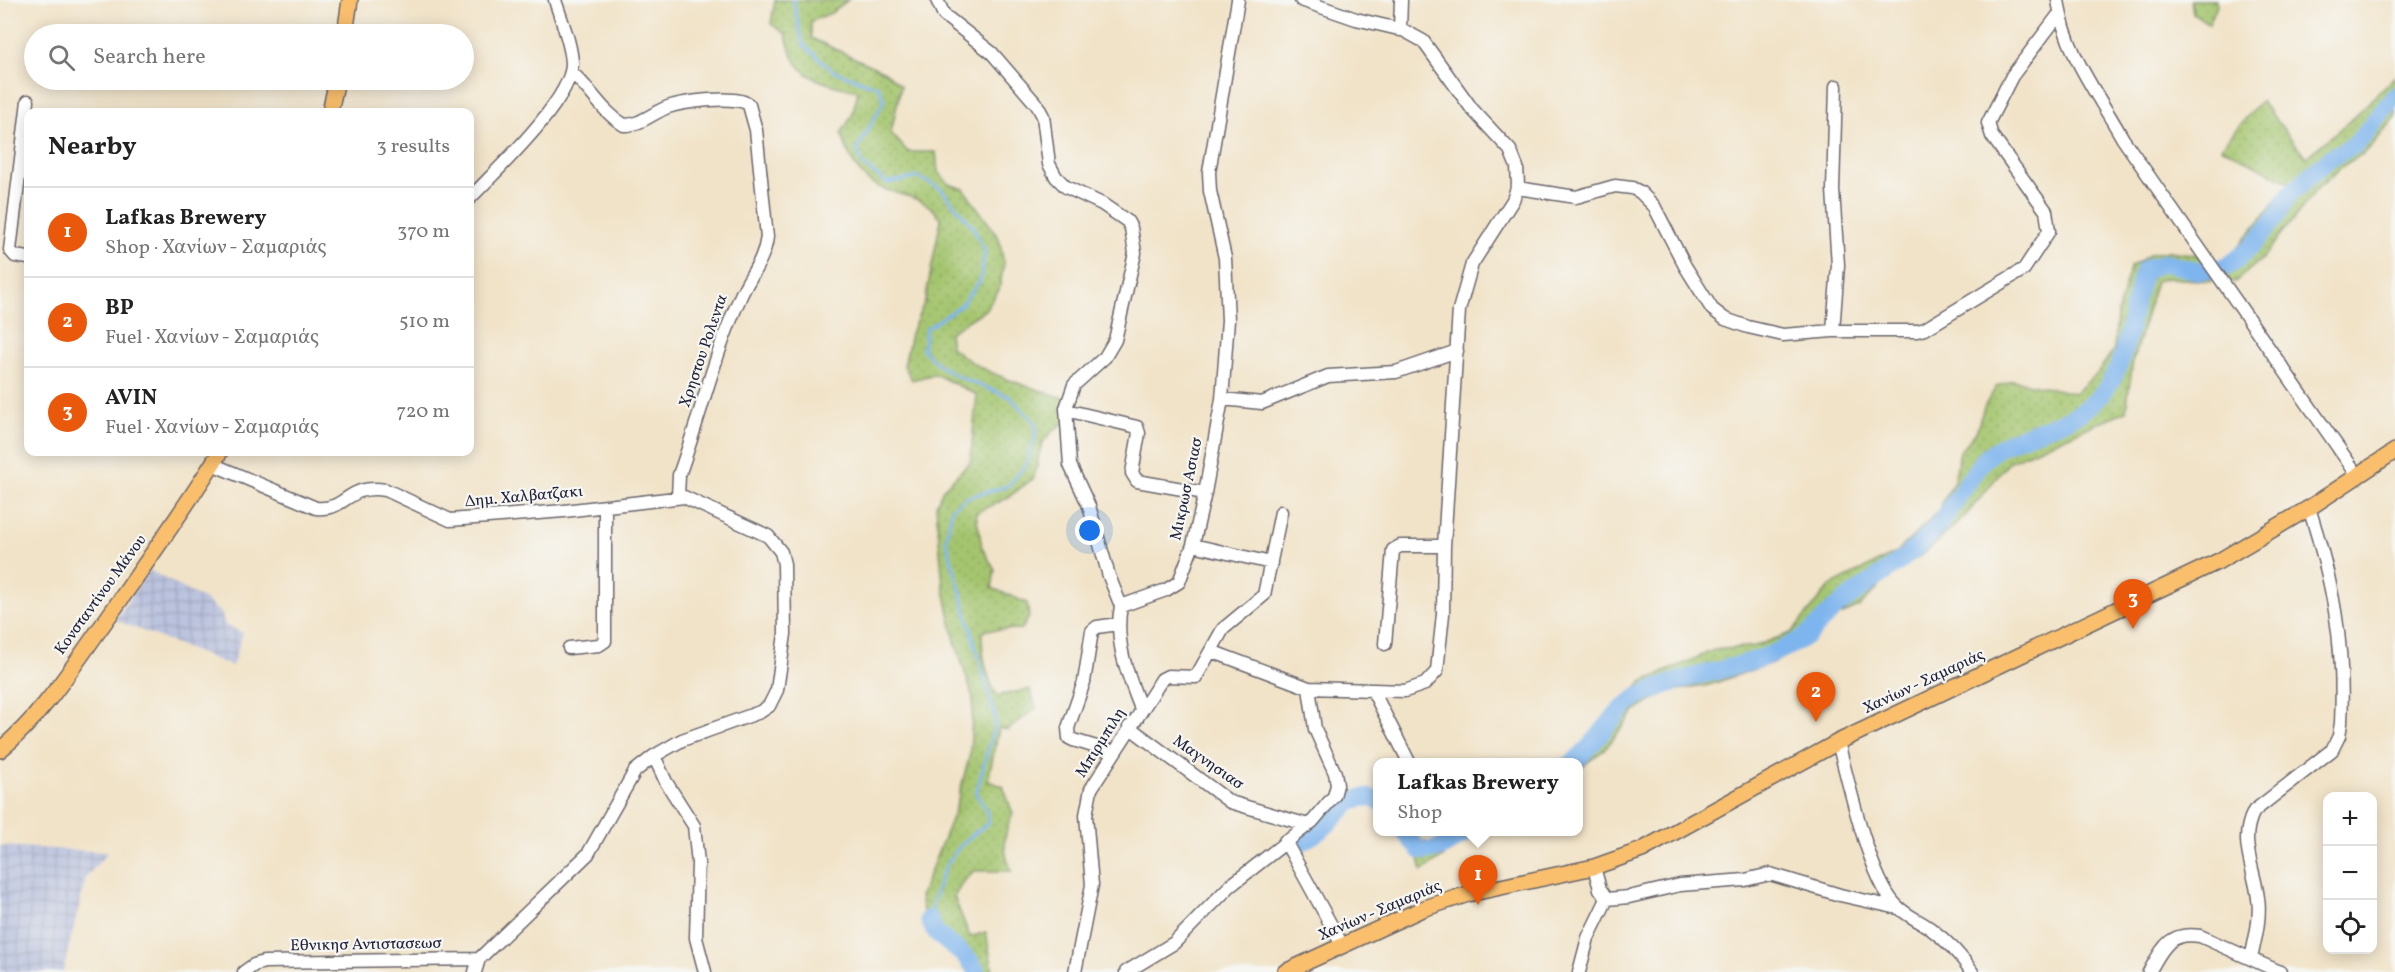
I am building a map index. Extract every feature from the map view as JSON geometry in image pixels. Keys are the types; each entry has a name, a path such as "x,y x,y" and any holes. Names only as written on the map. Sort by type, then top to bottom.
{"main road":[{"path":"346,24 350,0"},
{"path":"331,108 335,90"},
{"name":"Χανίων - Σαμαριάς","path":"1285,972 1422,909 1468,894 1594,867 1642,850 1838,742 2219,561 2308,508 2395,451"},
{"name":"Κονσταντίνου Μάνου","path":"0,750 28,725 85,650 216,458"}],"street":[{"path":"474,194 508,159 562,94 571,72 568,43 555,0"},
{"path":"937,0 944,15 992,53 1037,105 1043,116 1049,164 1056,177 1066,187 1102,204 1127,221 1131,228 1135,253 1115,340 1105,357 1074,386 1068,397 1066,410 1070,465 1089,506 1109,576 1121,606 1118,624 1124,664 1141,710"},
{"name":"Μικρωσ Ασιασ","path":"1121,606 1166,590 1179,582 1193,545 1205,493 1222,399 1228,320 1228,279 1209,183 1210,157 1238,0"},
{"path":"1281,512 1261,599 1223,628 1211,651 1309,688 1373,691 1418,688 1432,679 1437,671 1443,615 1444,546 1460,309 1472,264 1498,219 1513,200 1517,188 1517,167 1510,150 1472,109 1428,47 1414,34 1356,19 1301,0"},
{"path":"1400,30 1401,0"},
{"path":"2058,0 2075,57 2090,87 2123,139 2210,260 2358,476"},
{"path":"1517,188 1581,197 1606,188 1632,188 1648,198 1654,206 1705,299 1719,315 1756,330 1783,335 1833,331 1907,332 1925,329 2028,265 2049,231 2049,219 1992,136 1988,123 2013,76 2060,13"},
{"name":"Χρηστου Ρολεντα","path":"571,72 583,81 604,109 624,124 634,124 669,106 739,99 749,105 756,130 767,237 766,251 739,297 680,475 678,496"},
{"path":"1833,331 1838,265 1833,190 1836,86"},
{"path":"27,108 28,102"},
{"path":"24,135 10,250 15,256 24,257"},
{"path":"1222,399 1262,403 1328,376 1396,372 1457,351"},
{"path":"1066,410 1137,427 1139,433 1132,473 1137,481 1205,493"},
{"name":"Δημ. Χαλβατζακι","path":"216,458 316,508 332,508 366,488 386,490 450,520 605,507 660,501 678,496"},
{"path":"475,972 479,959 588,854 635,771 654,756 682,740 760,712 769,706 777,690 785,634 784,564 775,542 692,499 678,496"},
{"path":"569,648 601,645 605,641 605,507"},
{"path":"2251,959 2259,906 2246,839 2248,822 2254,811 2332,750 2339,736 2341,723 2342,646 2321,547 2308,508"},
{"path":"1193,545 1271,563"},
{"path":"1385,644 1393,550 1400,546 1444,546"},
{"path":"1113,752 1073,740 1070,738 1068,728 1084,682 1092,632 1097,627 1118,624"},
{"name":"Μπιρμπιλη","path":"1075,972 1092,885 1087,833 1088,800 1091,789 1162,679 1168,676 1196,677 1211,651"},
{"path":"1126,972 1174,943 1230,886 1308,825 1328,805 1337,785 1335,773 1315,729 1309,688"},
{"path":"1373,691 1407,758"},
{"name":"Μαγνησιασ","path":"1129,727 1230,802 1308,825"},
{"path":"1838,742 1875,866 1891,900 1898,908 1944,940 1961,955 1972,972"},
{"path":"654,756 666,782 694,826 698,863 696,938 705,972"},
{"path":"1285,841 1342,945"},
{"path":"1594,867 1600,889 1607,899"},
{"path":"1607,899 1629,897 1680,885 1745,880 1770,874 1840,895 1898,908"},
{"path":"1579,972 1587,938 1607,899"},
{"path":"2149,972 2168,942 2182,935 2200,936 2280,972"},
{"name":"Εθνικησ Αντιστασεωσ","path":"249,968 354,967 479,959"}],"shaded area":[{"path":"149,570 205,600 221,613 225,625 243,633 232,666 115,620"},
{"path":"0,846 108,852 86,877 63,972 0,972"}],"green space":[{"path":"775,0 848,0 831,13 811,21 811,38 885,72 901,86 891,133 908,152 936,152 938,172 949,184 964,189 999,238 1004,264 999,290 985,310 949,333 951,347 994,374 1074,401 1073,417 1054,430 1042,443 1034,478 1007,498 976,513 982,548 995,570 992,588 1027,603 1029,617 1022,629 986,630 982,634 987,673 997,696 1030,689 1036,708 1008,730 999,728 988,781 1003,786 1013,814 1007,828 1005,842 1005,850 1012,871 974,871 963,882 954,897 970,937 986,932 993,972 968,972 948,948 928,933 920,897 955,810 970,754 973,698 955,641 943,585 936,505 943,489 970,462 977,395 935,374 912,380 904,366 911,333 925,301 941,219 924,203 874,185 860,173 850,157 841,133 852,116 858,91 820,81 802,69 795,61 786,34 771,24"},
{"path":"2191,0 2216,0 2217,5 2209,24 2193,13"},
{"path":"2395,76 2395,118 2366,152 2344,165 2317,189 2262,259 2231,283 2218,262 2234,252 2290,183 2221,147 2261,101 2306,157 2350,121"},
{"path":"2168,251 2199,255 2212,281 2169,278 2156,281 2133,360 2126,411 2010,461 1967,514 1929,550 1889,577 1859,607 1833,618 1811,642 1775,662 1709,685 1666,692 1635,711 1605,749 1583,766 1583,758 1566,758 1642,682 1714,650 1755,646 1791,633 1830,586 1896,553 1937,513 1954,481 1960,451 1976,432 1984,407 1996,387 2013,380 2074,393 2097,374 2114,349 2117,315 2130,267 2151,254"},
{"path":"1404,836 1414,836 1418,840 1433,844 1446,836 1474,836 1422,871 1419,858"}],"waterway":[{"path":"793,0 803,44 833,71 879,87 884,101 857,150 863,165 887,183 918,177 941,189 973,227 985,251 980,281 960,306 926,329 923,350 940,366 959,377 1010,397 1036,424 1035,439 1026,465 1008,486 968,497 952,508 946,540 996,720 976,794 986,809 989,823 963,843 947,864 937,888 929,919"},
{"path":"1578,758 1630,702 1660,687 1746,663 1787,647 1806,636 1830,612 1901,560 1935,529 1978,467 1993,452 2011,441 2062,422 2085,409 2102,394 2114,376 2122,356 2145,269 2165,263 2199,271 2226,267 2251,247 2273,221 2290,194 2330,158 2356,144 2395,96"},
{"path":"1294,846 1320,831 1354,800 1373,799"},
{"path":"1408,836 1419,850 1426,851 1438,849 1460,836"},
{"path":"929,919 938,934 966,957 977,972"}],"place":[{"name":"AVIN","path":"2133,629"},
{"name":"BP","path":"1816,722"},
{"name":"Lafkas Brewery","path":"1478,905"}]}
